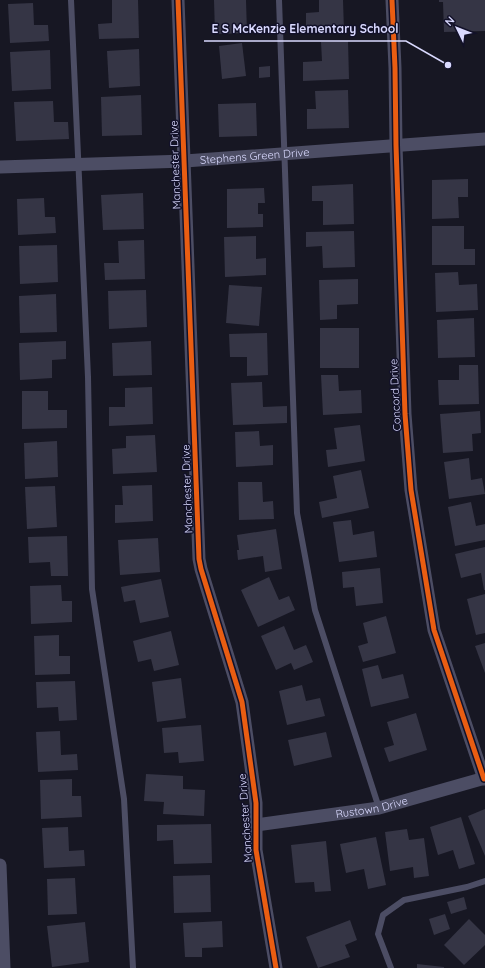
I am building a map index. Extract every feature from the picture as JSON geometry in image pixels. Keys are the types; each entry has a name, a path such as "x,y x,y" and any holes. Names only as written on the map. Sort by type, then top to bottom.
{"street":[{"name":"Manchester Drive","path":"178,0 199,559 242,702 256,803 256,850 276,968"},
{"name":"Concord Drive","path":"392,0 405,414 411,490 434,630 484,778"},
{"name":"Stephens Green Drive","path":"0,167 185,161 485,139"},
{"name":"Rustown Drive","path":"256,825 379,808 484,778"},
{"path":"0,865 4,968"}],"lane":[{"path":"71,0 88,377 92,589 124,799 133,968"},
{"path":"279,0 297,513 315,610 379,808"},
{"path":"390,968 378,934 383,915 404,900 467,887 485,881"}],"building":[{"path":"112,0 138,0 139,38 99,39 98,24 112,23"},
{"path":"214,0 246,0 247,33 215,34"},
{"path":"319,0 343,0 344,31 306,32 306,13 319,12"},
{"path":"439,0 485,0 485,31 444,32 443,2 439,2"},
{"path":"33,3 34,25 48,25 49,41 10,43 8,4"},
{"path":"348,41 349,79 303,81 303,62 322,61 321,42"},
{"path":"242,43 246,76 222,79 219,46"},
{"path":"139,49 140,86 109,88 107,51"},
{"path":"50,50 51,89 12,91 10,52"},
{"path":"270,66 270,77 259,78 259,67"},
{"path":"348,90 349,128 307,129 307,109 316,109 315,91"},
{"path":"141,95 142,135 102,136 101,97"},
{"path":"53,101 54,122 68,122 69,139 16,141 14,102"},
{"path":"256,103 257,136 219,137 218,104"},
{"path":"468,179 468,197 458,197 459,218 432,219 432,180"},
{"path":"353,184 354,224 323,225 323,201 312,201 312,186"},
{"path":"264,188 265,203 258,203 258,214 263,214 263,227 227,228 227,189"},
{"path":"143,193 144,229 103,230 101,195"},
{"path":"44,198 45,217 55,217 56,233 18,235 17,199"},
{"path":"432,226 464,226 464,249 475,249 475,265 432,265"},
{"path":"354,231 355,267 323,268 322,246 306,247 306,232"},
{"path":"256,236 256,259 266,258 266,275 225,277 224,237"},
{"path":"144,240 145,279 105,280 104,263 119,263 118,241"},
{"path":"57,245 58,282 20,284 19,246"},
{"path":"458,272 459,285 477,284 478,310 436,312 435,273"},
{"path":"358,279 358,304 337,305 337,319 320,320 319,280"},
{"path":"229,285 262,287 259,326 226,323"},
{"path":"146,290 147,327 109,329 108,291"},
{"path":"56,294 57,332 20,333 19,296"},
{"path":"474,318 475,357 438,358 437,320"},
{"path":"320,328 359,328 359,368 320,368"},
{"path":"267,333 268,375 247,376 247,357 230,357 229,334"},
{"path":"66,341 66,359 52,360 52,378 20,380 19,343"},
{"path":"151,341 152,375 113,376 112,343"},
{"path":"459,365 478,365 479,404 439,405 438,380 459,380"},
{"path":"321,375 338,375 339,391 361,390 362,413 323,415"},
{"path":"262,382 263,407 287,406 287,423 233,425 231,383"},
{"path":"152,387 153,424 109,426 109,407 125,407 125,388"},
{"path":"22,391 48,391 48,410 67,410 67,428 22,429"},
{"path":"480,411 481,433 472,434 473,451 443,453 440,414"},
{"path":"360,425 365,461 328,467 326,450 337,449 334,428"},
{"path":"259,431 260,446 273,445 273,465 236,467 235,432"},
{"path":"155,435 157,472 113,474 112,449 126,448 126,436"},
{"path":"57,441 58,477 25,479 24,443"},
{"path":"469,458 471,480 482,478 485,494 449,499 444,462"},
{"path":"361,470 369,508 322,518 319,502 337,498 333,476"},
{"path":"238,482 262,482 263,502 273,501 274,519 239,520"},
{"path":"152,485 153,521 115,523 115,505 123,505 122,486"},
{"path":"55,486 57,527 27,529 25,487"},
{"path":"471,502 476,526 485,524 485,540 455,546 448,507"},
{"path":"351,520 353,535 374,531 377,557 339,562 333,522"},
{"path":"276,529 282,569 265,572 263,556 238,560 237,550 239,550 237,535"},
{"path":"67,536 68,576 51,576 50,562 29,563 28,537"},
{"path":"158,538 160,572 120,575 118,540"},
{"path":"485,547 484,590 481,573 461,578 455,554"},
{"path":"380,568 383,603 356,606 354,587 343,588 342,572"},
{"path":"269,577 279,600 289,596 295,610 258,627 241,590"},
{"path":"161,579 169,617 140,623 135,600 124,602 121,587"},
{"path":"61,585 62,601 72,601 72,622 31,624 30,586"},
{"path":"485,594 485,633 476,635 467,599"},
{"path":"386,616 396,653 363,662 358,646 368,643 363,623"},
{"path":"284,626 294,650 306,645 313,662 294,670 291,663 276,670 261,636"},
{"path":"171,631 179,665 154,671 151,659 138,662 133,641"},
{"path":"59,635 59,656 70,656 70,674 35,675 34,636"},
{"path":"485,643 485,673 475,646"},
{"path":"378,665 382,679 403,674 409,698 371,707 362,669"},
{"path":"181,678 186,718 157,722 152,682"},
{"path":"75,681 77,720 59,721 58,707 37,708 36,682"},
{"path":"302,685 306,701 320,698 325,716 287,725 279,691"},
{"path":"416,713 427,750 389,762 384,748 394,745 387,722"},
{"path":"201,725 204,761 179,763 178,752 164,753 162,728"},
{"path":"60,731 61,755 77,754 78,770 38,772 36,732"},
{"path":"326,732 332,757 294,766 288,740"},
{"path":"146,774 183,776 183,789 205,790 204,816 163,814 164,802 144,801"},
{"path":"72,779 72,796 81,796 82,817 41,819 40,780"},
{"path":"485,809 485,856 468,816"},
{"path":"461,817 475,864 459,869 453,850 438,855 430,827"},
{"path":"211,824 212,863 174,864 173,840 157,841 157,825"},
{"path":"68,827 69,851 84,850 85,866 44,868 42,828"},
{"path":"407,829 409,840 424,838 429,876 414,878 413,867 390,871 385,832"},
{"path":"376,837 386,885 368,889 364,869 346,873 340,844"},
{"path":"326,841 331,891 315,892 314,882 295,883 291,845"},
{"path":"210,875 211,912 174,913 173,876"},
{"path":"75,878 77,914 48,915 47,879"},
{"path":"464,897 467,909 451,914 447,902"},
{"path":"445,914 450,929 434,935 429,919"},
{"path":"469,919 485,935 485,945 464,965 444,945"},
{"path":"350,920 357,940 345,945 350,957 318,968 306,937"},
{"path":"222,921 223,947 202,948 202,957 185,957 183,923"},
{"path":"85,922 89,962 52,967 47,926"},
{"path":"417,964 444,967 444,968 417,968"}],"cycle path":[{"path":"178,0 199,559 242,702 256,803 256,850 276,968"},
{"path":"392,0 405,414 411,490 434,630 484,779"}],"place":[{"name":"E S McKenzie Elementary School","path":"448,65"}]}
